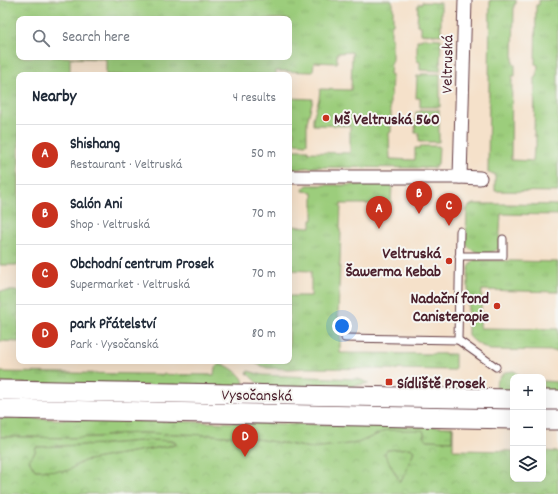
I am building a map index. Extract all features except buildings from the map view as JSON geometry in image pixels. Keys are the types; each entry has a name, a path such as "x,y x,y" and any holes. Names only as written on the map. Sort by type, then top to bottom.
{"main road":[{"name":"Vysočanská","path":"0,390 510,399"},
{"path":"546,400 558,400"},
{"name":"Vysočanská","path":"0,409 510,419"},
{"path":"546,420 558,420"}],"street":[{"name":"Veltruská","path":"460,177 465,0"},
{"path":"292,177 480,178"}],"lane":[{"path":"458,340 460,231"},
{"path":"459,256 503,256 503,239"},
{"path":"344,338 458,340 496,367"}],"green space":[{"path":"0,0 392,0 393,24 391,25 392,61 390,75 392,75 390,97 391,132 389,133 390,159 415,160 415,148 420,148 420,146 439,146 438,164 434,168 316,167 292,169 293,150 308,150 308,152 350,153 350,126 313,125 313,118 319,99 320,89 351,90 352,52 337,53 337,63 314,62 313,72 106,72 106,60 292,60 292,16 16,16 16,60 70,60 70,72 16,72 16,265 0,265"},
{"path":"490,0 516,0 516,4 514,4 513,64 515,65 515,76 512,76 511,160 533,161 534,149 536,148 536,136 534,136 535,77 537,77 538,65 535,64 536,5 539,5 539,0 558,0 558,192 495,191 495,174 488,173"},
{"path":"422,2 441,3 441,35 421,34 421,26 417,25 418,4 422,4"},
{"path":"422,38 441,39 440,71 420,70 420,62 417,61 417,40 422,40"},
{"path":"421,74 440,74 440,107 420,107 420,98 416,98 417,76 421,76"},
{"path":"292,98 313,99 307,122 307,144 293,143 294,131 292,131"},
{"path":"421,110 439,110 439,142 419,142 419,133 415,133 416,112 420,112"},
{"path":"392,185 391,205 372,206 371,204 341,204 338,317 340,318 341,322 340,353 455,354 455,370 290,369 267,368 257,364 292,364 292,296 311,296 311,271 292,270 292,226 311,227 311,220 313,220 313,192 303,191 306,186"},
{"path":"473,204 558,205 558,215 501,214 499,248 495,251 481,253 472,250 466,243 467,209"},
{"path":"474,260 558,262 558,292 482,290 480,328 558,329 558,351 490,350 478,344 468,335 468,274 469,266"},
{"path":"0,291 16,291 16,342 0,341"},
{"path":"222,364 240,376 244,384 242,387 0,383 0,372 214,375 215,368"},
{"path":"248,371 263,375 358,379 369,383 339,389 267,387 256,382 247,373"},
{"path":"513,371 518,374 510,374 510,392 503,392 499,390 496,385 501,376 506,372"},
{"path":"546,381 558,382 558,393 546,393"},
{"path":"0,418 453,427 452,441 426,440 387,430 358,443 311,448 250,438 211,435 142,433 119,434 101,437 66,438 0,437"},
{"path":"453,427 453,450 510,451 510,482 546,482 546,451 558,452 558,494 0,494 0,437 66,438 101,437 119,434 142,433 211,435 250,438 311,448 358,443 387,430 423,430 426,440 452,441","holes":["150,440 175,441 176,445 84,461 67,471 35,470 29,460 35,452 36,447 105,444","410,448 414,451 402,480 400,482 385,455 385,452 387,450"]},
{"path":"150,440 175,441 176,445 84,461 67,471 35,470 29,460 35,452 36,447 105,444"},
{"path":"410,448 414,451 400,482 385,455 385,452 387,450"}],"place":[{"name":"MŠ Veltruská 560","path":"326,118"},
{"name":"Salón Ani","path":"419,214"},
{"name":"Obchodní centrum Prosek","path":"449,226"},
{"name":"Shishang","path":"379,229"},
{"name":"Veltruská Šawerma Kebab","path":"449,261"},
{"name":"Nadační fond Canisterapie","path":"497,306"},
{"name":"Sídliště Prosek","path":"389,382"},
{"name":"park Přátelství","path":"245,457"}]}
